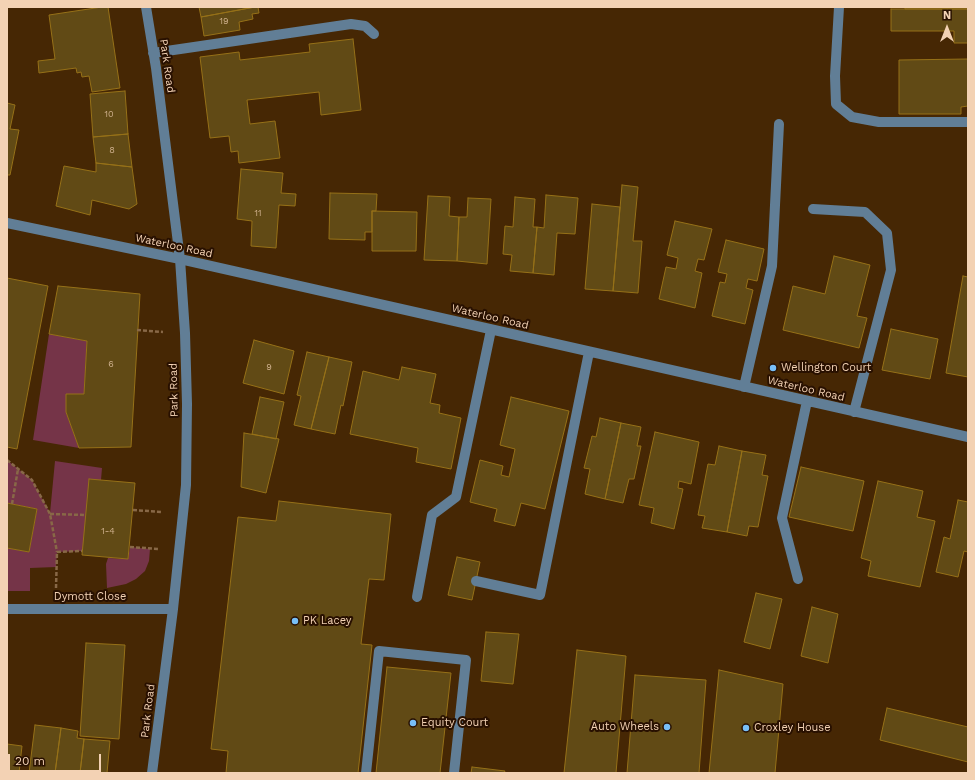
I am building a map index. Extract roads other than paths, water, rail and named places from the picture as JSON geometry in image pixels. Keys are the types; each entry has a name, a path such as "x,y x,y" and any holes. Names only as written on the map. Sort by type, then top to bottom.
{"street":[{"name":"Park Road","path":"146,7 180,259 186,333 187,404 186,485 173,608 152,773"},
{"path":"839,7 834,76 836,104 852,117 879,122 968,122"},
{"path":"153,53 351,24 365,26 374,34"},
{"path":"744,387 772,266 779,124"},
{"path":"813,209 865,212 886,232 891,270 854,412"},
{"name":"Waterloo Road","path":"7,223 180,259 968,437"},
{"path":"417,597 432,515 456,497 491,330"},
{"path":"476,581 540,595 589,352"},
{"path":"798,579 782,518 807,401"},
{"name":"Dymott Close","path":"7,609 173,608"},
{"path":"366,773 379,651 466,660 454,773"}],"place":[{"name":"Wellington Court","path":"773,368"},
{"name":"PK Lacey","path":"295,621"},
{"name":"Equity Court","path":"413,723"},
{"name":"Auto Wheels","path":"667,727"},
{"name":"Croxley House","path":"746,728"}]}
